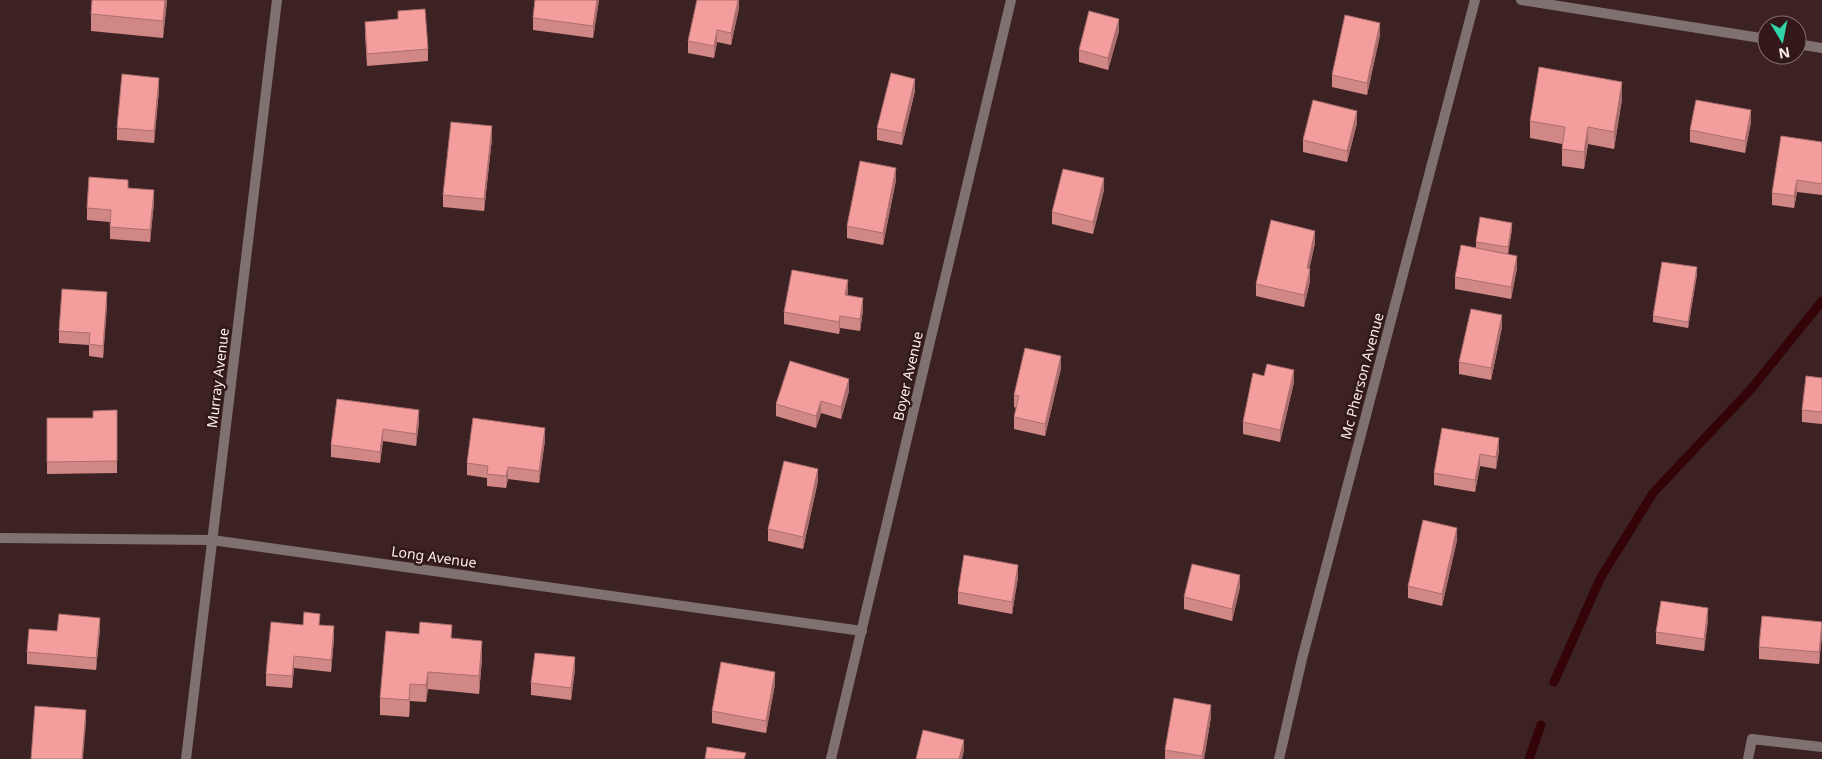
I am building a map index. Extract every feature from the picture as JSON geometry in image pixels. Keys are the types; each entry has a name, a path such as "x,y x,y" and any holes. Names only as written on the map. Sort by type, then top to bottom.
{"street":[{"name":"Murray Avenue","path":"186,759 276,0"},
{"name":"Boyer Avenue","path":"831,759 1011,0"},
{"name":"Mc Pherson Avenue","path":"1280,759 1302,659 1475,0"},
{"path":"1521,0 1757,37"},
{"path":"1807,46 1822,48"},
{"name":"Long Avenue","path":"0,538 212,540 862,631"},
{"path":"1748,759 1752,739 1822,747"}],"building":[{"path":"92,0 165,0 163,21 91,14"},
{"path":"535,0 597,0 593,26 533,18"},
{"path":"697,0 738,0 731,33 717,30 714,46 688,41"},
{"path":"425,9 428,49 367,54 365,22 398,19 398,11"},
{"path":"1089,11 1119,19 1108,58 1079,50"},
{"path":"1345,15 1380,23 1367,83 1332,75"},
{"path":"1539,67 1622,82 1614,132 1588,127 1584,152 1562,149 1565,127 1530,121"},
{"path":"891,73 915,79 902,133 877,128"},
{"path":"122,74 159,78 154,131 117,128"},
{"path":"1313,100 1357,111 1347,151 1303,140"},
{"path":"1696,100 1751,110 1745,141 1690,130"},
{"path":"451,122 492,126 484,199 443,195"},
{"path":"1781,136 1822,142 1822,184 1797,180 1794,196 1772,193"},
{"path":"860,161 896,168 883,233 847,226"},
{"path":"1063,169 1104,178 1093,222 1052,212"},
{"path":"89,177 128,180 128,188 154,190 150,230 110,227 111,210 87,208"},
{"path":"1480,217 1512,223 1508,247 1476,242"},
{"path":"1271,220 1315,231 1307,268 1310,269 1304,295 1256,284"},
{"path":"1461,245 1517,256 1511,287 1455,277"},
{"path":"1662,262 1697,267 1688,322 1653,316"},
{"path":"792,270 848,280 845,295 863,298 860,319 840,316 839,322 784,312"},
{"path":"62,289 107,292 103,346 89,344 90,333 59,331"},
{"path":"1471,309 1502,315 1491,368 1459,362"},
{"path":"1025,348 1061,356 1045,424 1014,417 1019,396 1014,395"},
{"path":"790,361 849,379 841,407 821,401 816,416 776,404"},
{"path":"1267,364 1294,370 1280,430 1243,422 1253,373 1264,376"},
{"path":"1806,376 1822,378 1822,412 1802,410"},
{"path":"337,399 419,410 416,434 383,429 380,452 331,445"},
{"path":"117,410 117,461 47,462 47,418 93,418 93,411"},
{"path":"473,418 545,428 539,471 508,467 506,476 487,474 488,466 467,463"},
{"path":"1442,428 1499,438 1496,457 1480,454 1475,480 1434,473"},
{"path":"784,461 818,469 803,537 768,529"},
{"path":"1423,520 1457,528 1442,594 1408,586"},
{"path":"964,555 1018,565 1012,602 958,592"},
{"path":"1192,564 1240,575 1232,609 1184,597"},
{"path":"1661,601 1708,608 1704,639 1656,632"},
{"path":"304,612 320,614 319,625 334,626 331,660 294,656 292,676 266,674 271,622 303,625"},
{"path":"59,614 100,618 96,658 27,652 29,629 57,631"},
{"path":"1762,616 1822,622 1819,652 1759,647"},
{"path":"420,622 452,625 451,638 482,641 479,676 428,672 426,685 410,684 409,700 380,698 386,631 419,634"},
{"path":"535,653 575,657 571,688 531,683"},
{"path":"721,662 775,672 766,721 712,711"},
{"path":"1174,698 1211,705 1202,756 1165,750"},
{"path":"35,706 86,710 82,759 31,759"},
{"path":"923,730 964,740 959,759 916,759"},
{"path":"707,747 746,753 744,759 705,759"}],"waterway":[{"path":"1554,682 1601,577 1653,493 1752,388 1822,301"},
{"path":"1529,759 1541,725"}]}
